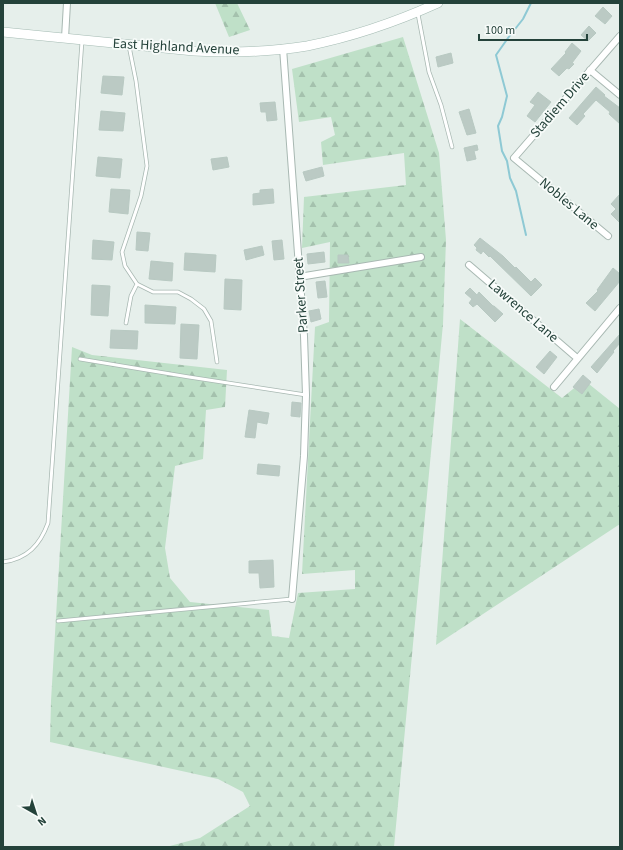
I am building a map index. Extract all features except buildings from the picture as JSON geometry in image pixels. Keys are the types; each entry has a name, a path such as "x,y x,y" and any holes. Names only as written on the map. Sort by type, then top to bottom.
{"street":[{"path":"65,38 67,3"},
{"name":"East Highland Avenue","path":"3,32 129,45 220,52 283,48 305,46 349,36 438,3"},
{"name":"Stadiem Drive","path":"530,171 514,158 620,36"},
{"name":"Parker Street","path":"283,48 304,336 306,395 304,456 292,599"},
{"path":"590,70 620,95"},
{"name":"Nobles Lane","path":"530,171 608,236"},
{"path":"299,277 421,257"},
{"name":"Lawrence Lane","path":"469,265 577,358"},
{"path":"554,387 620,308"}],"lane":[{"path":"417,12 429,72 441,105 452,147"},
{"path":"3,562 13,560 28,552 40,540 48,523 82,40"},
{"path":"129,45 136,81 147,166 141,196 122,252 125,266 137,284 153,292 178,292 191,299 204,309 211,321 217,362"},
{"path":"126,323 131,296 137,284"},
{"path":"80,359 306,395"},
{"path":"58,621 292,599"}],"green space":[{"path":"215,3 237,3 250,30 229,37"},
{"path":"403,37 439,153 446,240 443,324 394,847 166,847 200,838 250,806 243,792 218,779 50,742 51,701 72,347 92,355 227,370 225,407 206,410 203,459 175,466 165,548 170,578 190,602 269,610 272,636 289,638 298,593 355,589 355,570 302,574 315,327 329,322 330,242 302,248 304,197 406,185 404,153 323,165 321,142 335,135 331,117 299,122 292,69"},
{"path":"460,319 562,398 584,380 620,409 620,524 436,645"}],"waterway":[{"path":"526,235 516,191 510,178 507,161 502,151 498,126 502,117 507,96 496,55 523,19 531,3"}]}
